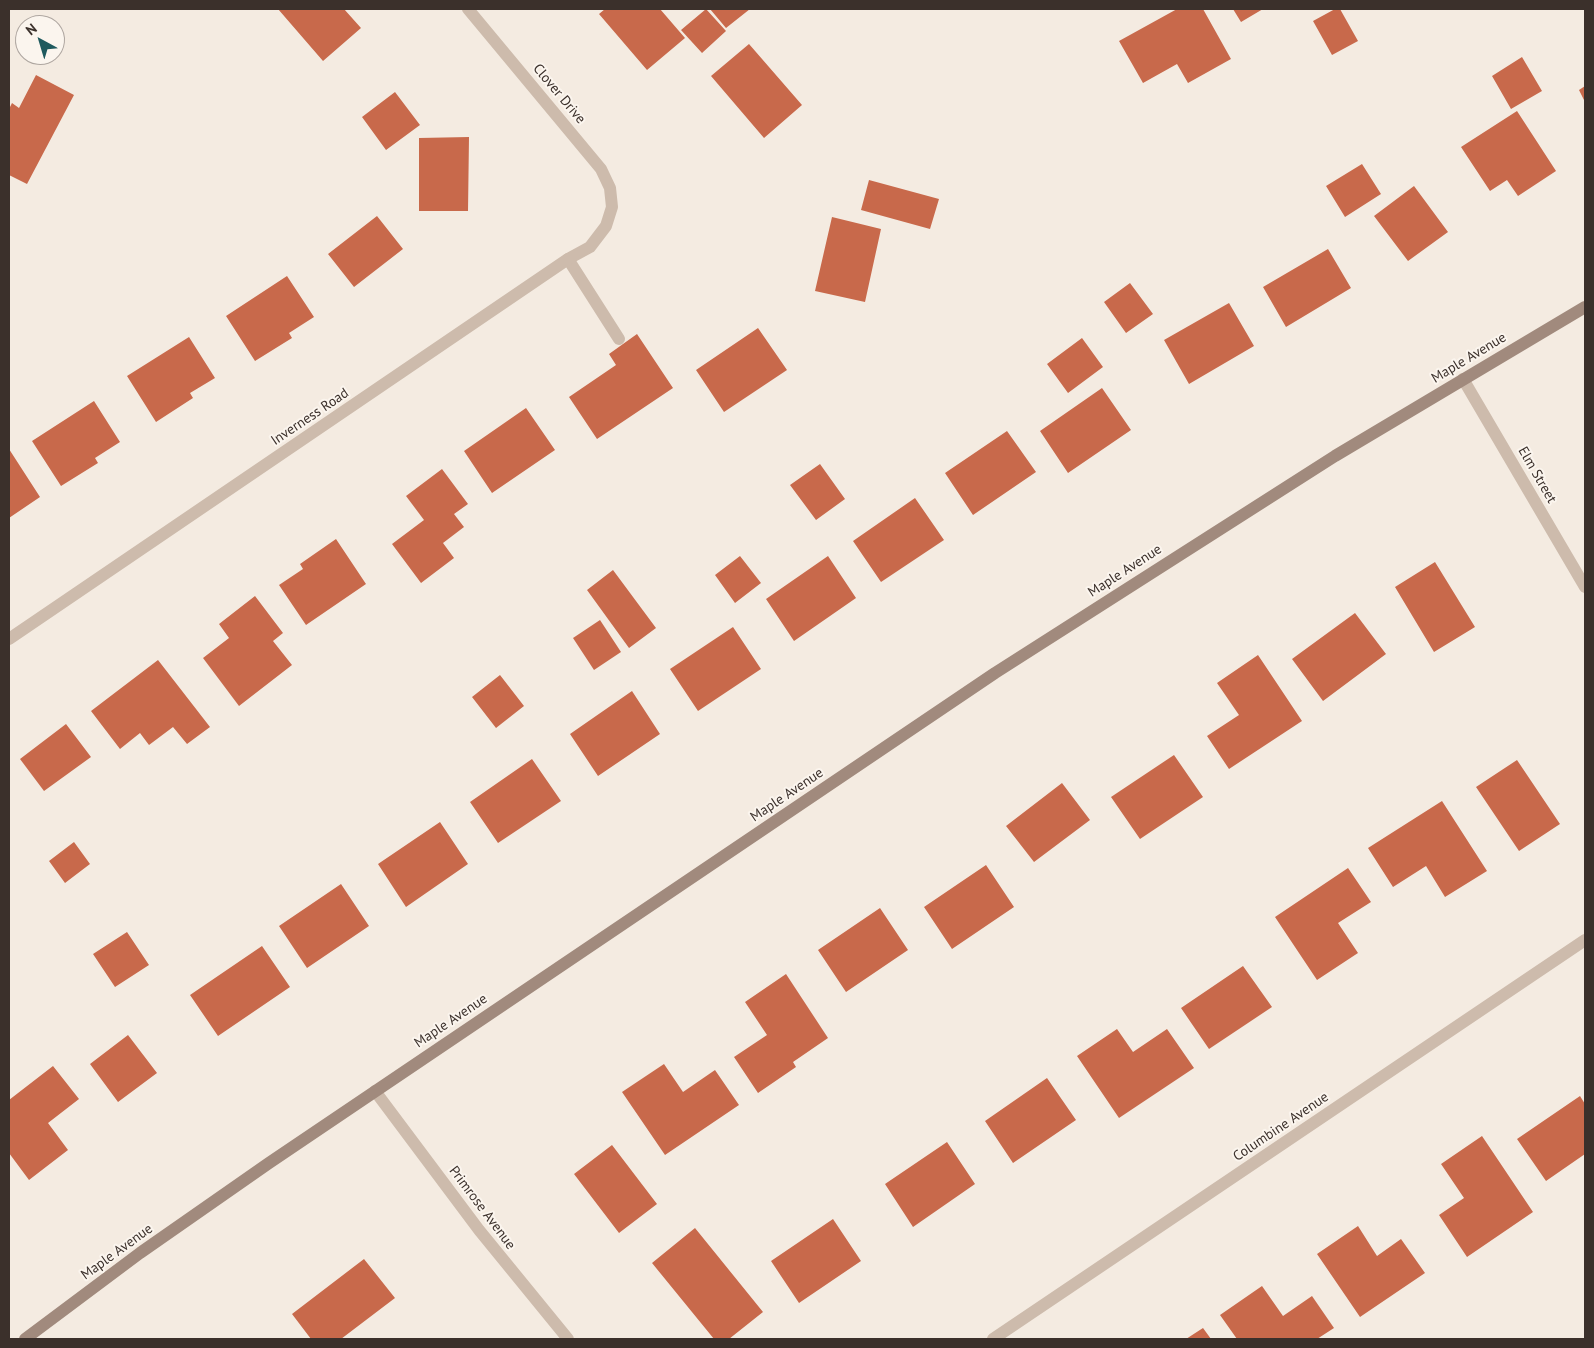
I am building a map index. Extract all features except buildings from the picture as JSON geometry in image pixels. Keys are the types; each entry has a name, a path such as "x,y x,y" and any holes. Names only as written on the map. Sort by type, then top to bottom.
{"main road":[{"name":"Maple Avenue","path":"25,1339 140,1253 375,1091 995,673 1335,456 1585,307"}],"street":[{"name":"Clover Drive","path":"468,9 601,169 610,188 612,207"},
{"name":"Inverness Road","path":"9,639 568,259 590,247 606,226 612,207"},
{"path":"568,259 619,339"},
{"name":"Elm Street","path":"1463,379 1585,587"},
{"name":"Columbine Avenue","path":"993,1339 1585,940"},
{"name":"Primrose Avenue","path":"375,1091 479,1230 568,1339"}]}
